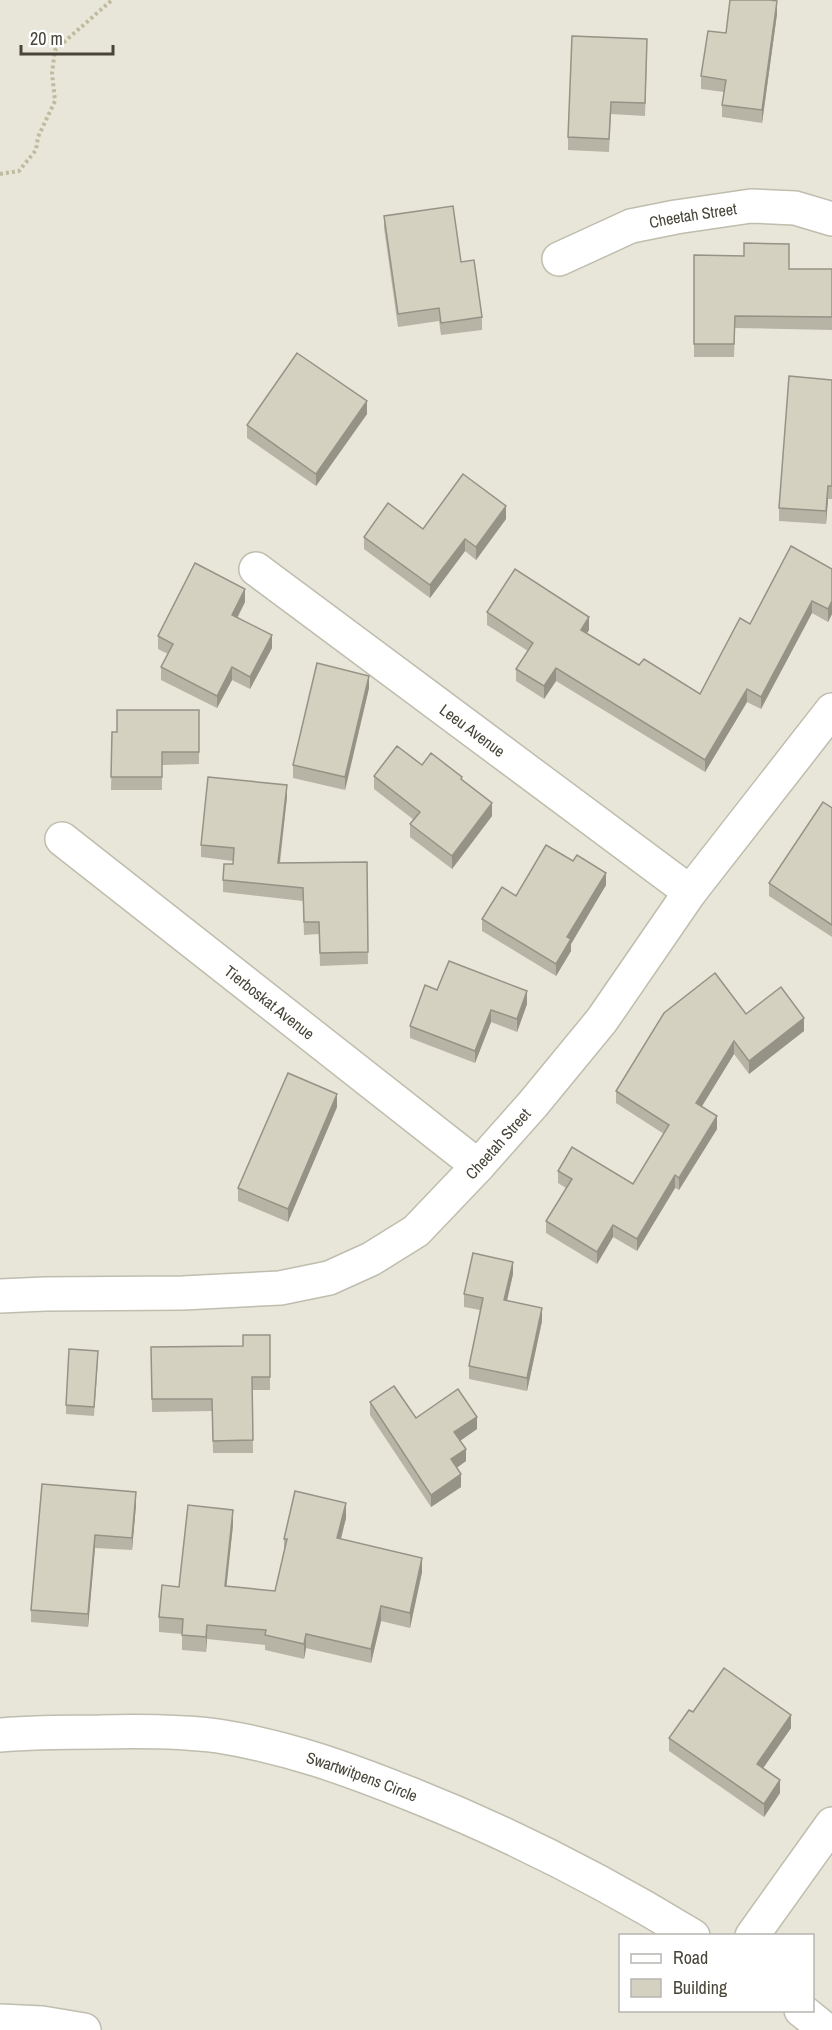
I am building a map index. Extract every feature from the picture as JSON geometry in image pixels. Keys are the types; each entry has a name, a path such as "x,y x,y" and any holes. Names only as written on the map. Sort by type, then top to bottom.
{"street":[{"name":"Cheetah Street","path":"559,259 631,226 751,206 795,208 832,219"},
{"name":"Leeu Avenue","path":"256,569 690,892"},
{"name":"Cheetah Street","path":"0,1296 280,1288 329,1278 371,1259 416,1231 533,1104 602,1020 690,892 832,710"},
{"name":"Tierboskat Avenue","path":"62,839 478,1166"},
{"name":"Swartwitpens Circle","path":"0,1735 128,1731 179,1733 227,1738 308,1756 366,1775 511,1837 635,1900 691,1934"},
{"path":"753,1934 832,1824"},
{"path":"804,2012 826,2030"},
{"path":"0,2021 42,2023 84,2030"}],"path":[{"path":"0,174 19,171 36,150 38,137 55,101 52,73 55,50 112,0"}],"shaded area":[{"path":"0,0 832,0 832,2030 0,2030"}],"building":[{"path":"730,0 777,1 762,110 722,105 726,80 701,76 708,31 726,33"},
{"path":"572,36 647,39 645,103 611,102 609,139 568,137"},
{"path":"453,206 461,262 474,260 482,317 441,323 439,308 398,314 384,216"},
{"path":"744,243 789,244 789,269 832,269 832,317 735,316 734,344 694,344 694,255 744,256"},
{"path":"297,353 367,401 316,474 247,425"},
{"path":"789,376 832,380 832,486 828,486 826,511 779,508"},
{"path":"463,474 506,506 476,547 465,539 430,585 364,537 388,503 423,529"},
{"path":"791,546 832,569 832,601 828,609 812,601 761,697 747,689 705,760 556,668 544,686 516,669 533,643 487,612 515,569 589,617 581,630 639,665 644,659 700,694 740,618 750,624"},
{"path":"195,563 245,589 232,615 272,635 250,677 232,667 217,696 161,667 173,644 158,636"},
{"path":"317,663 369,676 345,777 293,765"},
{"path":"117,710 199,710 199,752 162,752 162,777 111,777 112,732 117,732"},
{"path":"397,746 422,765 431,753 492,803 452,856 410,824 420,812 374,776"},
{"path":"208,777 287,785 278,863 367,862 368,952 320,953 319,922 304,922 303,888 223,880 224,864 233,864 234,848 201,845"},
{"path":"823,802 832,808 832,925 769,883"},
{"path":"546,845 573,861 577,855 606,873 567,937 571,939 556,964 482,919 502,887 516,896"},
{"path":"449,961 527,991 517,1019 491,1010 475,1051 410,1026 425,985 437,990"},
{"path":"715,973 746,1014 781,987 804,1018 749,1061 734,1041 696,1103 717,1116 679,1178 675,1175 637,1239 613,1225 597,1252 546,1221 572,1179 558,1171 572,1147 633,1184 669,1125 616,1091 664,1013"},
{"path":"288,1073 337,1094 288,1209 238,1188"},
{"path":"473,1253 513,1262 504,1300 542,1308 527,1378 469,1366 483,1298 464,1294"},
{"path":"243,1335 270,1335 270,1377 252,1377 253,1440 213,1441 212,1399 152,1399 151,1347 243,1346"},
{"path":"69,1349 98,1351 94,1407 66,1405"},
{"path":"394,1386 416,1418 458,1389 477,1417 454,1432 466,1449 451,1459 461,1474 431,1495 370,1402"},
{"path":"42,1484 136,1492 132,1538 95,1535 88,1614 31,1610"},
{"path":"295,1491 346,1503 337,1538 422,1558 410,1613 381,1606 371,1649 306,1634 304,1644 265,1635 266,1630 207,1625 206,1637 182,1635 183,1619 159,1617 162,1585 179,1587 188,1505 233,1510 225,1586 275,1591"},
{"path":"724,1668 791,1715 757,1764 780,1780 764,1804 669,1738 689,1710 693,1712"}]}
